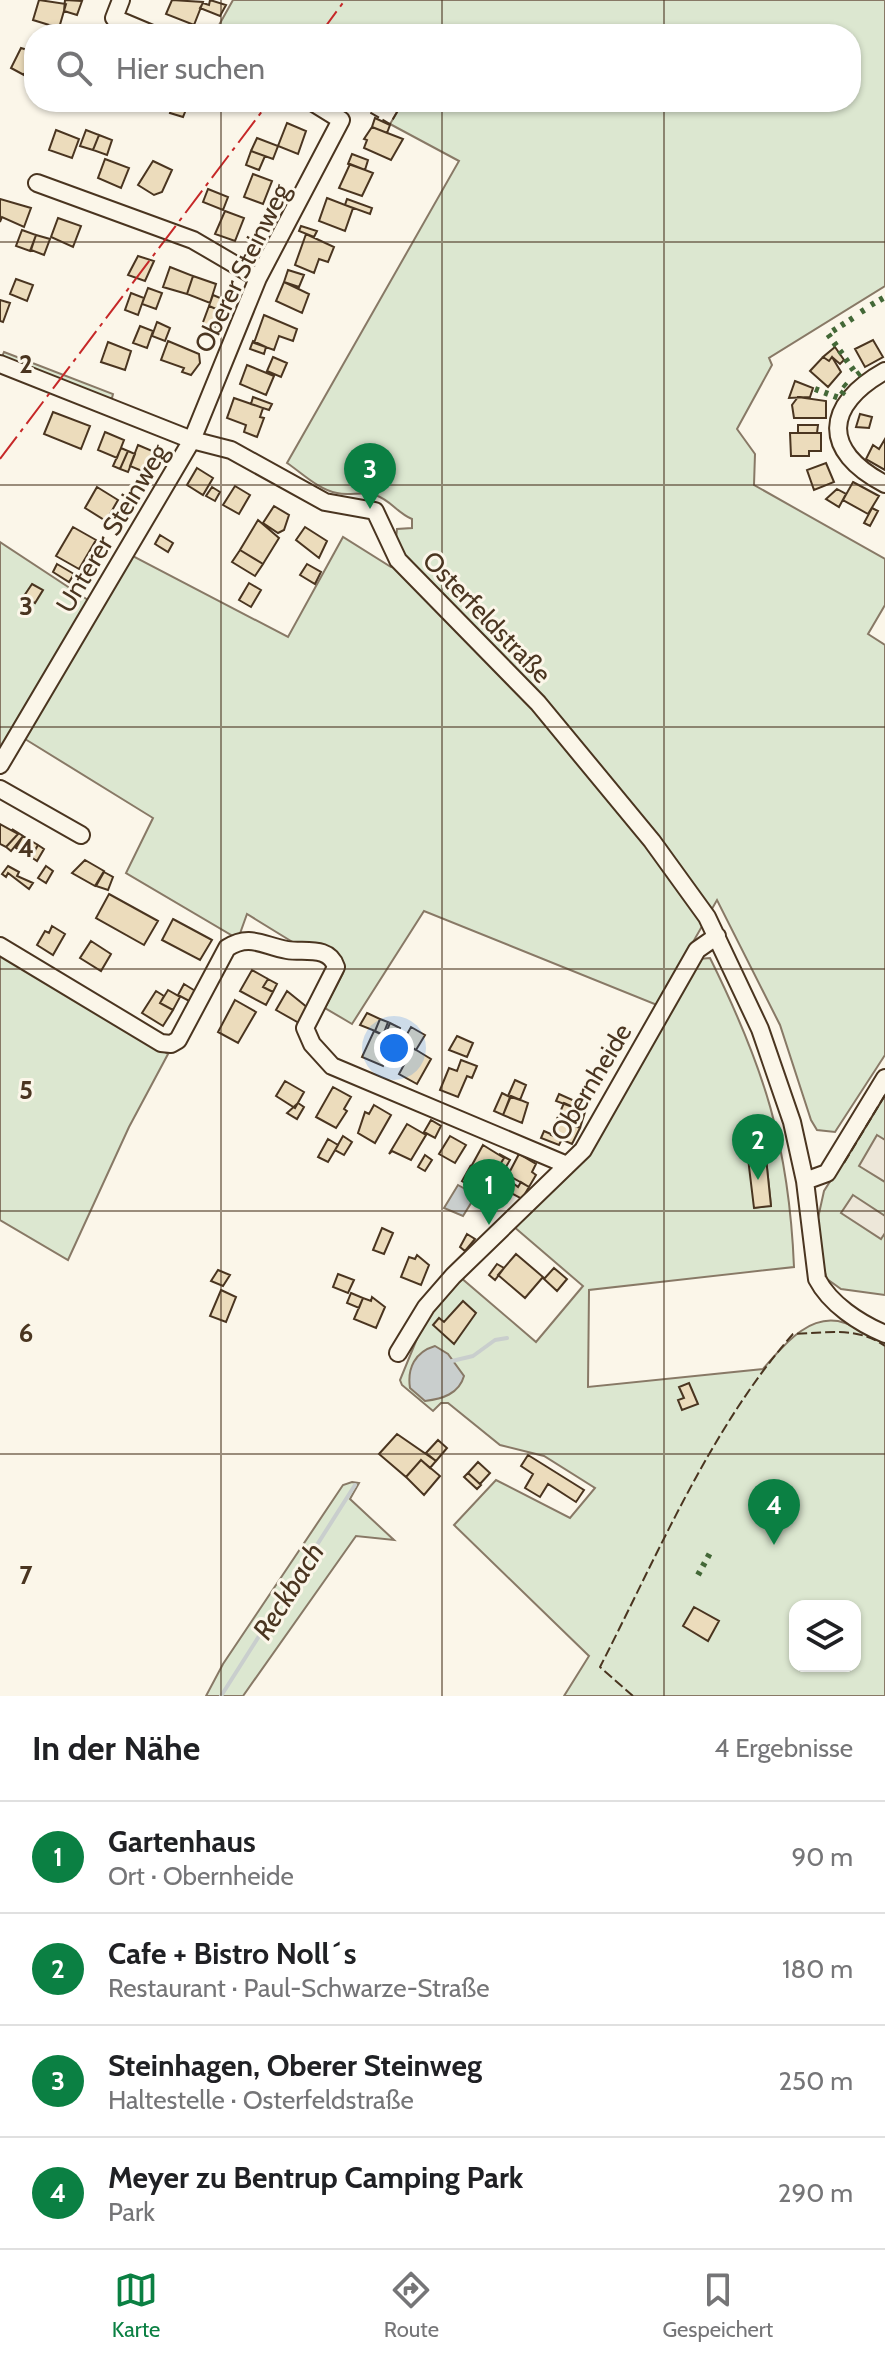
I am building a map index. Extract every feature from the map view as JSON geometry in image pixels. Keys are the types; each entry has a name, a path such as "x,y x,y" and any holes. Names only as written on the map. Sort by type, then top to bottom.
{"street":[{"path":"121,0 114,18 128,24"},
{"name":"Oberer Steinweg","path":"192,440 258,278 341,120 328,112"},
{"path":"37,183 193,240 258,278"},
{"name":"Osterfeldstraße","path":"0,364 192,440 231,450 325,502 375,511 398,560 453,612 538,703 652,841 707,917 717,936"},
{"path":"885,371 863,383 846,399 840,416 839,435 851,462 861,472 885,484"},
{"name":"Unterer Steinweg","path":"0,765 192,440"},
{"path":"0,789 81,835"},
{"path":"717,936 778,1077 805,1181 817,1279 823,1291 842,1309 885,1334"},
{"name":"Obernheide","path":"398,1353 426,1307 453,1276 583,1150 697,950 717,936"},
{"path":"0,946 161,1043 171,1044 178,1040 227,948 237,942 257,940 286,950 321,951 333,959 336,967 305,1028 312,1044 332,1066 567,1165"},
{"path":"805,1181 827,1173 885,1078"}],"green space":[{"path":"233,0 885,0 885,286 769,358 772,365 737,429 755,454 754,485 885,559 885,605 868,634 885,645 885,1055 835,1132 817,1130 811,1120 780,1025 717,900 657,1005 424,911 352,1024 325,1008 343,973 247,914 238,939 126,873 153,818 25,739 131,555 288,637 343,537 391,567 404,553 396,539 397,529 412,528 412,519 375,495 330,491 287,463 459,161 390,124 397,112 861,112 861,24 220,24"},
{"path":"4,352 113,394 112,398 98,398 2,357"},
{"path":"0,542 88,600 0,755"},
{"path":"0,955 168,1054 129,1127 68,1260 0,1220"},
{"path":"710,958 745,1035 770,1108 786,1183 794,1267 589,1290 588,1387 763,1369 798,1333 820,1322 845,1323 885,1342 885,1696 564,1696 589,1656 454,1525 496,1480 570,1518 595,1488 544,1456 500,1445 448,1403 441,1403 433,1411 400,1380 423,1324 460,1277 536,1342 583,1286 513,1226 590,1153 698,959","holes":["765,1149 771,1205 755,1208"]},
{"path":"885,1095 885,1295 841,1289 827,1279 820,1257 818,1218 824,1191"},
{"path":"359,1483 350,1499 394,1540 356,1536 243,1696 206,1696 223,1664 343,1485"}],"shaded area":[{"path":"877,1135 885,1140 885,1182 859,1166"},
{"path":"458,1185 476,1195 463,1216 444,1208"},
{"path":"853,1195 885,1216 885,1233 881,1239 841,1213"},
{"path":"435,1346 448,1354 464,1376 458,1387 449,1394 425,1401 410,1388 410,1374 422,1352"}],"building":[{"path":"39,0 66,4 60,24 33,20"},
{"path":"65,0 82,1 77,15 64,11"},
{"path":"172,0 203,2 194,24 166,14"},
{"path":"210,0 226,5 220,16 200,8 203,3 209,5"},
{"path":"21,48 24,49 24,75 11,68"},
{"path":"170,112 185,112 183,117"},
{"path":"375,118 390,125 387,133 372,127"},
{"path":"287,123 306,131 298,154 278,146"},
{"path":"372,127 403,139 391,160 364,148 367,140 364,139"},
{"path":"56,130 79,139 72,158 49,150"},
{"path":"86,130 99,135 93,150 80,146"},
{"path":"99,135 112,140 107,155 93,150"},
{"path":"257,138 278,146 273,159 251,151"},
{"path":"251,151 265,156 259,170 246,165"},
{"path":"352,154 368,160 365,170 348,164"},
{"path":"105,159 129,168 121,188 98,178"},
{"path":"153,161 172,170 162,192 154,195 138,185"},
{"path":"350,164 373,173 362,196 339,188"},
{"path":"253,174 272,181 263,204 244,197"},
{"path":"208,189 228,197 223,210 203,202"},
{"path":"327,198 353,208 345,231 319,221"},
{"path":"0,199 31,208 24,227 2,217 0,222"},
{"path":"347,199 372,208 370,214 345,205"},
{"path":"225,211 244,218 235,241 215,234"},
{"path":"58,218 81,226 73,247 51,237"},
{"path":"301,226 317,231 314,237 299,231"},
{"path":"22,230 36,235 30,251 16,246"},
{"path":"306,234 334,247 328,262 319,259 314,273 295,265"},
{"path":"36,235 50,239 44,255 31,250"},
{"path":"138,256 154,261 145,281 128,275"},
{"path":"170,267 193,276 187,294 163,287"},
{"path":"288,270 304,275 299,287 284,282"},
{"path":"193,276 216,284 210,303 187,294"},
{"path":"16,279 33,285 27,301 10,294"},
{"path":"284,282 309,294 302,313 276,301"},
{"path":"148,288 162,293 156,309 142,304"},
{"path":"131,293 144,298 138,315 125,310"},
{"path":"213,295 225,300 221,311 209,306"},
{"path":"0,300 10,303 3,322 0,321"},
{"path":"209,306 221,311 214,329 202,325"},
{"path":"264,315 297,329 293,341 279,336 274,350 254,343"},
{"path":"157,322 170,328 165,341 152,336"},
{"path":"140,326 153,331 147,348 133,343"},
{"path":"873,340 883,357 865,367 855,349"},
{"path":"168,341 199,354 200,363 191,375 182,372 184,368 161,360"},
{"path":"253,341 266,347 264,354 250,349"},
{"path":"108,342 131,351 125,370 101,362"},
{"path":"835,347 844,360 840,364 832,357 829,361 823,357"},
{"path":"273,357 287,363 281,377 267,371"},
{"path":"823,357 829,361 832,357 841,372 828,387 810,371"},
{"path":"247,365 274,376 266,395 240,384"},
{"path":"795,381 813,388 810,397 789,398"},
{"path":"253,397 272,404 269,410 251,404"},
{"path":"798,397 826,401 826,418 794,418 792,405"},
{"path":"234,398 263,408 260,417 264,418 257,437 244,432 246,425 227,418"},
{"path":"53,412 90,426 81,449 44,434"},
{"path":"860,414 872,417 869,428 856,427"},
{"path":"798,425 818,425 817,433 798,433"},
{"path":"105,432 124,440 117,458 98,450"},
{"path":"790,433 821,433 821,451 809,451 809,456 791,456"},
{"path":"885,439 885,470 866,459 873,445 879,449"},
{"path":"138,445 157,453 154,469 144,467 142,471 130,466"},
{"path":"121,448 128,451 120,469 113,466"},
{"path":"128,451 135,454 128,472 120,469"},
{"path":"826,463 834,482 814,490 807,470"},
{"path":"197,468 213,478 203,495 187,485"},
{"path":"853,482 879,496 868,514 843,500"},
{"path":"235,486 250,495 239,514 223,505"},
{"path":"97,487 118,500 106,521 85,508"},
{"path":"212,487 220,492 215,501 206,496"},
{"path":"837,489 846,494 839,507 826,499"},
{"path":"274,506 289,515 284,530 278,533 263,523"},
{"path":"872,508 878,511 870,526 864,523"},
{"path":"258,520 279,538 263,564 240,550"},
{"path":"73,527 96,540 79,569 56,556"},
{"path":"305,527 327,541 319,558 296,540"},
{"path":"160,535 173,543 168,552 155,544"},
{"path":"240,550 263,564 255,576 232,562"},
{"path":"57,564 74,574 69,582 53,572"},
{"path":"307,564 321,572 315,584 300,575"},
{"path":"249,583 261,590 251,607 239,600"},
{"path":"32,584 43,590 35,603 24,596"},
{"path":"0,824 18,834 6,847 0,844"},
{"path":"12,829 23,836 11,851 6,847 18,834"},
{"path":"23,836 38,845 31,857 16,848"},
{"path":"38,845 44,849 37,861 31,857"},
{"path":"85,860 104,871 95,886 72,873"},
{"path":"8,866 19,872 17,876 33,883 29,889 8,873 6,877 2,874"},
{"path":"46,866 53,871 46,883 38,878"},
{"path":"104,872 113,877 108,890 96,886"},
{"path":"109,894 158,921 144,945 96,918"},
{"path":"173,919 212,940 200,960 162,940"},
{"path":"52,926 65,934 53,955 37,945"},
{"path":"91,941 111,954 101,971 80,958"},
{"path":"252,970 268,979 263,987 273,992 266,1005 240,991"},
{"path":"268,979 277,984 273,992 263,987"},
{"path":"184,984 197,992 191,1002 178,995"},
{"path":"168,990 180,997 173,1010 160,1003"},
{"path":"156,991 164,996 160,1003 173,1010 163,1026 142,1013"},
{"path":"287,991 308,1008 299,1023 276,1010"},
{"path":"235,1000 256,1012 238,1043 218,1032"},
{"path":"367,1013 380,1019 375,1031 360,1025"},
{"path":"380,1019 388,1022 383,1035 375,1031"},
{"path":"390,1023 400,1028 391,1060 386,1058 383,1066 362,1057 374,1031 385,1036"},
{"path":"411,1027 425,1035 416,1050 402,1043"},
{"path":"457,1036 473,1043 467,1057 449,1050"},
{"path":"413,1048 431,1059 417,1084 399,1074"},
{"path":"461,1060 477,1066 472,1078 467,1076 458,1097 440,1090 449,1068 457,1071"},
{"path":"515,1080 526,1085 520,1100 508,1096"},
{"path":"285,1081 304,1092 295,1108 276,1096"},
{"path":"333,1087 351,1097 344,1109 347,1111 336,1128 316,1117"},
{"path":"502,1093 510,1097 503,1115 494,1111"},
{"path":"559,1094 577,1102 575,1108 556,1101"},
{"path":"511,1096 528,1103 522,1123 503,1115"},
{"path":"298,1103 304,1107 297,1119 287,1113"},
{"path":"564,1103 585,1112 580,1128 557,1119"},
{"path":"374,1105 391,1115 375,1143 358,1133 365,1112 369,1114"},
{"path":"557,1119 580,1128 572,1144 551,1135"},
{"path":"431,1120 441,1126 435,1138 424,1132"},
{"path":"407,1124 426,1135 411,1160 392,1151 389,1154"},
{"path":"544,1131 562,1139 559,1145 541,1138"},
{"path":"343,1136 352,1142 344,1155 335,1150"},
{"path":"450,1136 466,1145 455,1163 439,1154"},
{"path":"328,1139 338,1145 328,1162 318,1157"},
{"path":"483,1145 504,1158 485,1189 466,1176"},
{"path":"765,1148 771,1206 754,1208 747,1150"},
{"path":"499,1154 510,1160 500,1177 494,1174 504,1158"},
{"path":"519,1154 536,1164 532,1172 536,1175 529,1187 508,1175"},
{"path":"425,1155 432,1160 425,1171 418,1167"},
{"path":"471,1165 466,1176 485,1189 483,1193 462,1181"},
{"path":"521,1182 529,1187 522,1199 509,1192 514,1184 518,1187"},
{"path":"382,1228 393,1233 384,1254 373,1250"},
{"path":"467,1234 475,1239 465,1251 460,1247"},
{"path":"516,1254 543,1277 525,1298 498,1275"},
{"path":"417,1255 429,1265 421,1285 401,1277 409,1257 415,1259"},
{"path":"497,1264 504,1268 495,1280 489,1275"},
{"path":"554,1268 567,1279 557,1291 544,1279"},
{"path":"218,1270 230,1275 223,1286 211,1281"},
{"path":"338,1274 354,1280 348,1293 333,1287"},
{"path":"221,1290 236,1297 226,1322 210,1316"},
{"path":"351,1293 363,1298 359,1308 347,1303"},
{"path":"372,1297 385,1307 376,1328 354,1319 363,1298 371,1301"},
{"path":"463,1301 476,1313 454,1344 433,1325 439,1318 444,1322"},
{"path":"689,1383 698,1404 682,1410 678,1400 684,1398 679,1387"},
{"path":"397,1434 436,1461 430,1468 421,1460 406,1477 379,1454"},
{"path":"438,1440 447,1448 436,1461 426,1453"},
{"path":"528,1455 584,1490 576,1502 548,1484 540,1497 525,1488 533,1474 521,1466"},
{"path":"421,1460 440,1476 424,1495 406,1477"},
{"path":"478,1462 490,1473 480,1484 468,1473"},
{"path":"468,1473 481,1485 477,1489 464,1477"},
{"path":"694,1607 719,1621 708,1641 683,1626"}],"waterway":[{"name":"Reckbach","path":"452,1361 473,1356 495,1340 507,1338"},
{"name":"Reckbach","path":"221,1696 355,1485"}],"hedge":[{"path":"871,305 885,297"},
{"path":"861,312 869,307"},
{"path":"853,318 828,334 857,375 861,372"},
{"path":"815,389 839,398 847,387 841,382"},
{"path":"698,1575 710,1553"}],"fence":[{"path":"369,112 390,124 397,112"},
{"path":"844,1163 885,1095"},
{"path":"633,1696 600,1667 687,1494 736,1410 764,1370 793,1334 852,1333 885,1346"}],"power":[{"path":"327,24 345,0"},
{"path":"0,459 261,112"}],"place":[{"name":"Steinhagen, Oberer Steinweg","path":"370,509"},
{"name":"Cafe + Bistro Noll´s","path":"758,1180"},
{"name":"Gartenhaus","path":"489,1225"},
{"name":"Meyer zu Bentrup Camping Park","path":"774,1545"}]}
